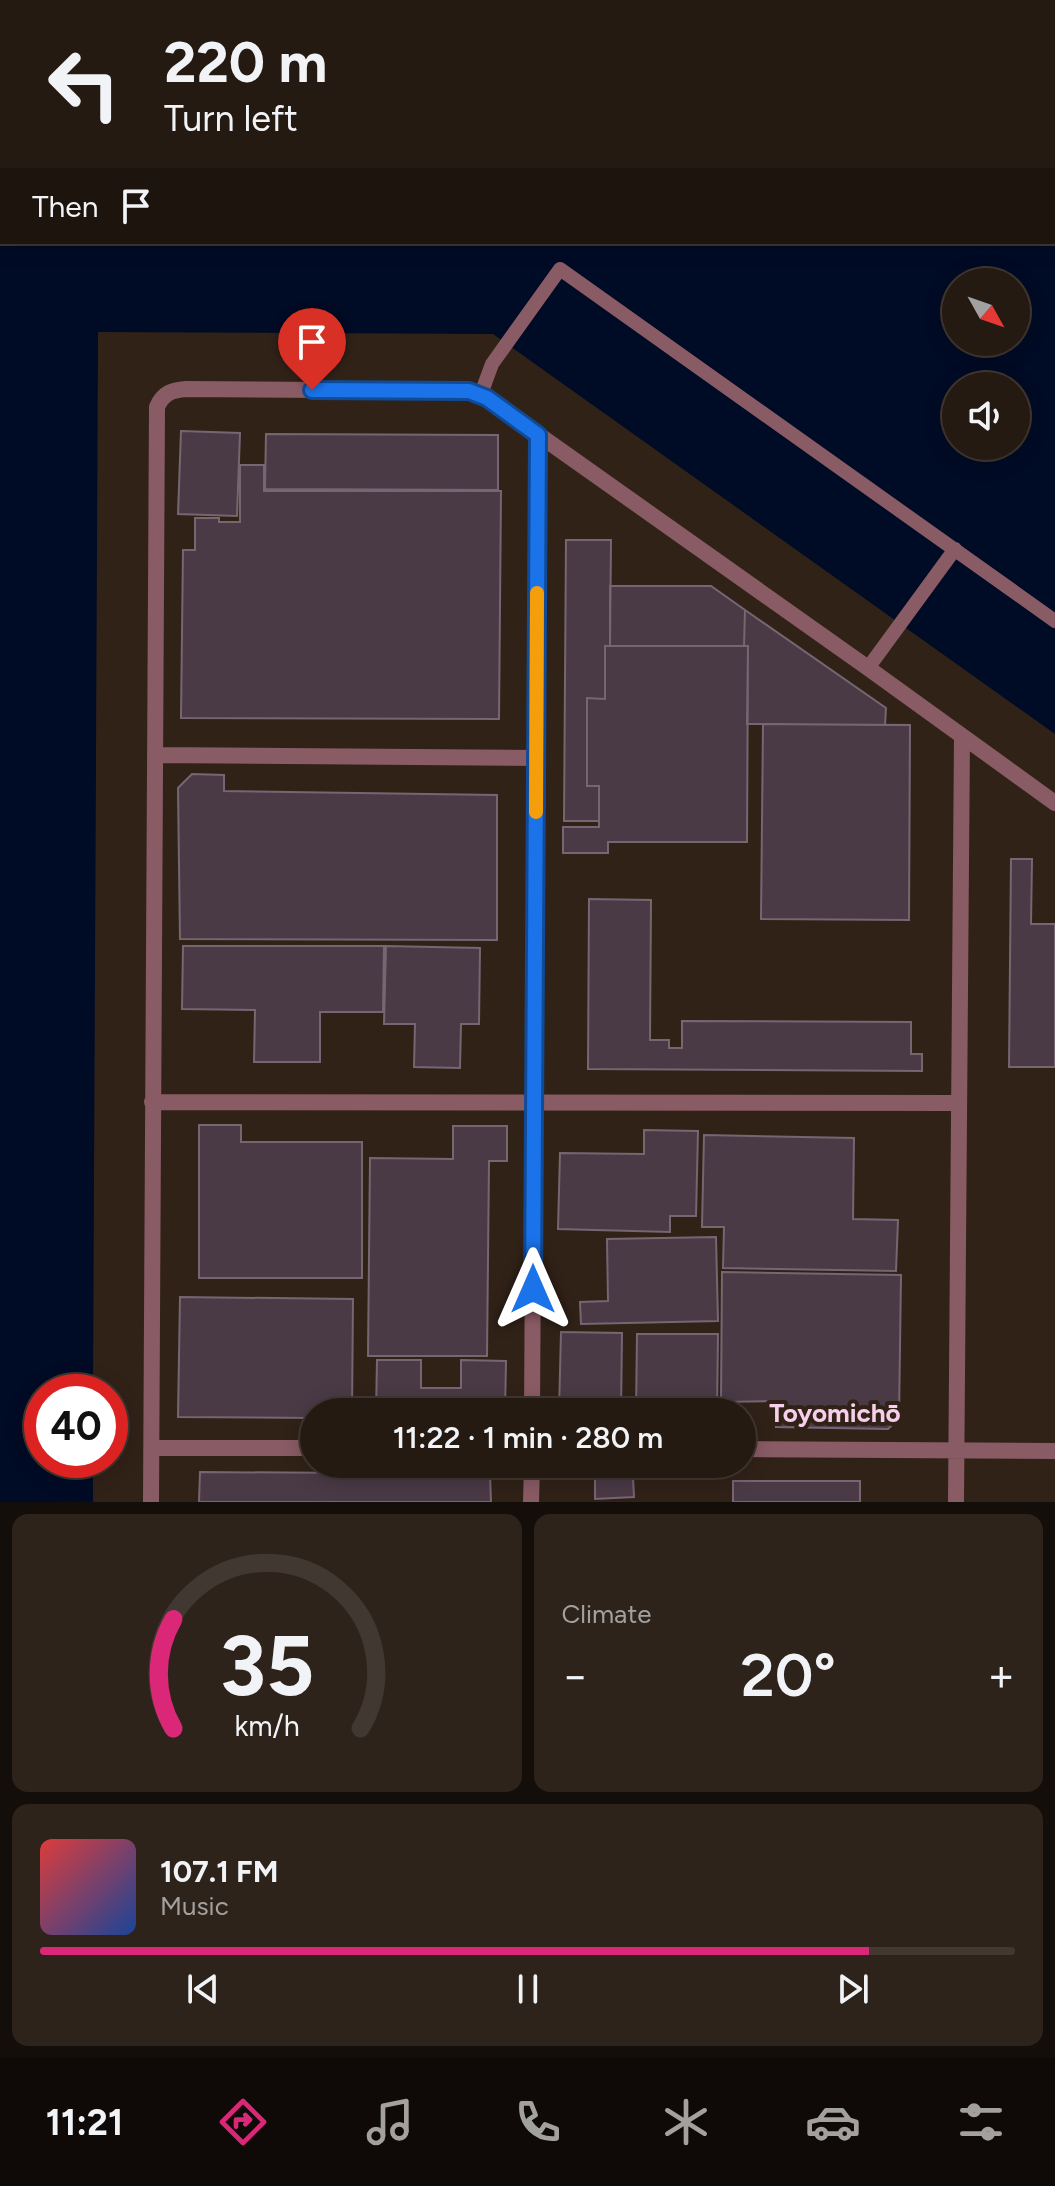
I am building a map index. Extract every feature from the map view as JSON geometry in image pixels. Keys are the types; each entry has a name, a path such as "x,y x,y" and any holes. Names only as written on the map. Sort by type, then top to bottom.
{"street":[{"path":"151,1502 157,407 160,400 174,390 186,389 469,391 481,394 1055,803"},
{"path":"532,1398 538,435"},
{"path":"956,1502 962,736"},
{"path":"155,755 536,758"},
{"path":"152,1102 958,1103"},
{"path":"152,1448 300,1448"},
{"path":"756,1449 1055,1451"},
{"path":"531,1502 532,1478"}],"lane":[{"path":"481,394 492,364 560,269 1055,621"},
{"path":"868,668 955,549"}],"water":[{"path":"0,244 1055,244 1055,734 493,334 98,332 93,1374 24,1374 24,1478 93,1478 93,1502 0,1502"}],"building":[{"path":"181,431 240,433 237,516 178,514"},
{"path":"266,434 498,435 498,490 265,489"},
{"path":"240,465 264,465 264,491 501,491 499,719 181,718 183,550 195,550 195,518 240,522"},
{"path":"566,540 611,540 610,646 605,646 605,699 587,698 587,786 599,786 599,821 564,821"},
{"path":"610,586 711,586 745,610 744,646 610,646"},
{"path":"745,610 886,708 885,725 747,724"},
{"path":"605,646 748,646 747,842 608,842 608,853 563,853 563,827 599,827 599,786 587,786 587,698 605,699"},
{"path":"763,724 910,725 909,920 761,919"},
{"path":"192,774 224,775 224,791 497,795 497,940 180,939 178,788"},
{"path":"1011,859 1032,859 1031,924 1055,924 1055,1067 1009,1067"},
{"path":"589,899 651,900 650,1040 669,1040 669,1048 682,1048 682,1021 911,1022 911,1054 922,1054 922,1071 588,1069"},
{"path":"183,946 384,946 383,1012 320,1012 320,1062 254,1062 255,1010 182,1009"},
{"path":"386,946 480,948 479,1024 461,1024 460,1068 414,1067 415,1024 384,1024"},
{"path":"199,1125 241,1125 241,1142 362,1142 362,1278 199,1278"},
{"path":"453,1126 507,1126 507,1161 489,1161 487,1356 368,1356 370,1158 453,1159"},
{"path":"644,1130 698,1131 696,1216 670,1216 670,1232 558,1229 560,1153 644,1154"},
{"path":"704,1135 854,1138 853,1219 898,1220 896,1271 723,1268 724,1227 702,1227"},
{"path":"716,1237 718,1321 581,1324 580,1302 608,1301 607,1239"},
{"path":"722,1272 901,1275 899,1418 888,1429 776,1427 777,1401 721,1398"},
{"path":"180,1297 353,1299 352,1398 300,1398 300,1418 178,1417"},
{"path":"561,1332 622,1333 621,1398 559,1398"},
{"path":"637,1334 718,1334 717,1398 636,1398"},
{"path":"377,1360 421,1360 421,1388 461,1388 461,1360 506,1361 505,1398 376,1398"},
{"path":"200,1472 300,1473 300,1478 490,1478 491,1502 199,1502"},
{"path":"633,1478 634,1497 595,1499 595,1479"},
{"path":"733,1481 860,1481 860,1502 733,1502"}],"slow traffic":[{"path":"536,812 537,593"}],"district":[{"name":"Toyomichō","path":"835,1413"}],"route":[{"path":"312,390 476,392 538,435 533,1289"}]}
